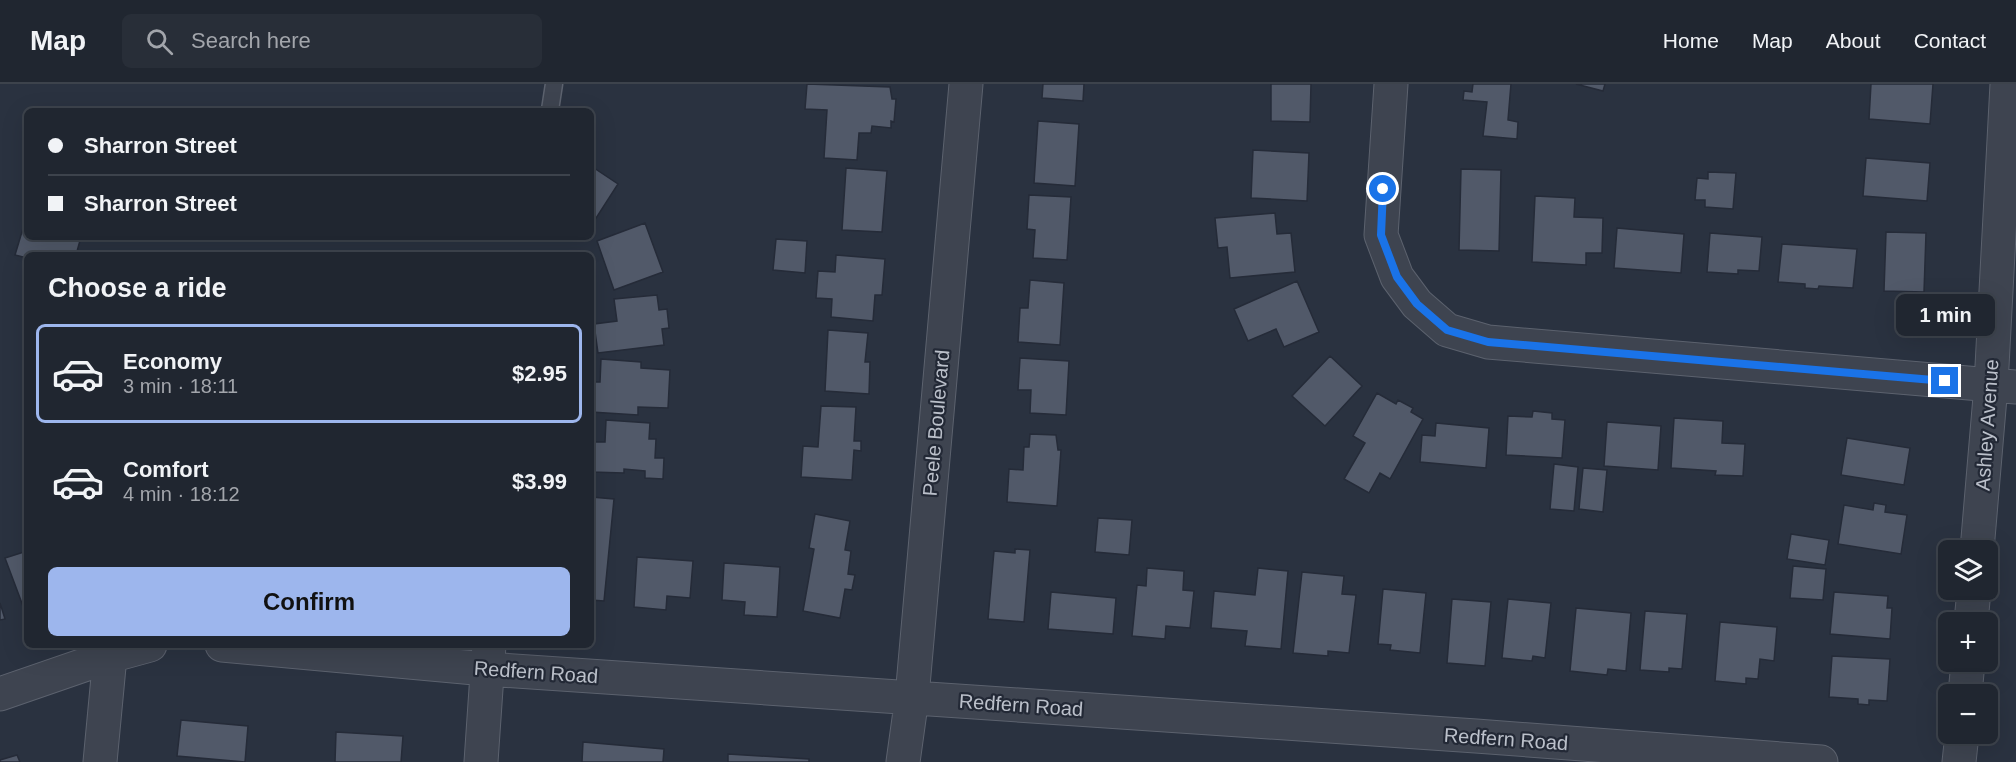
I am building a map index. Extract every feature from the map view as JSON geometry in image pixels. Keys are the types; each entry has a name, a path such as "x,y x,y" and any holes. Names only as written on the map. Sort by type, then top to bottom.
{"street":[{"name":"Peele Boulevard","path":"903,762 912,698 966,84"},
{"path":"1391,84 1381,235 1397,277 1417,304 1447,330 1488,342 2003,386"},
{"name":"Ashley Avenue","path":"1979,540 2003,386 2007,84"},
{"path":"0,694 139,648"},
{"name":"Redfern Road","path":"288,648 487,657 1475,749 1821,762"},
{"path":"100,762 110,656"},
{"path":"481,762 487,657"},
{"path":"1959,762 1961,744"}],"lane":[{"path":"550,108 555,84"}],"building":[{"path":"807,84 890,87 892,99 896,99 894,122 891,121 891,128 872,126 871,133 859,133 857,160 824,158 827,110 805,109"},
{"path":"1043,84 1084,84 1083,101 1042,98"},
{"path":"1271,84 1311,84 1310,122 1271,121"},
{"path":"1473,84 1511,84 1508,120 1518,122 1517,139 1483,136 1487,102 1463,100 1464,91 1472,92"},
{"path":"1576,84 1605,84 1603,91"},
{"path":"1871,84 1933,84 1930,124 1869,119"},
{"path":"1038,121 1079,124 1075,186 1034,183"},
{"path":"1253,150 1309,153 1307,201 1251,198"},
{"path":"1866,158 1930,163 1927,201 1863,196"},
{"path":"594,168 618,184 594,221"},
{"path":"846,168 887,171 882,232 842,230"},
{"path":"1461,169 1501,170 1499,251 1459,250"},
{"path":"1708,172 1736,173 1733,209 1705,207 1705,200 1695,200 1697,178 1708,179"},
{"path":"1029,195 1071,197 1067,260 1033,258 1035,230 1027,229"},
{"path":"1535,196 1575,198 1574,217 1603,218 1602,253 1586,253 1586,265 1532,262"},
{"path":"1275,213 1277,234 1291,233 1295,272 1230,278 1227,247 1218,248 1215,218"},
{"path":"645,223 663,272 614,290 597,241"},
{"path":"24,225 24,240 80,240 77,252 24,252 24,257 15,255"},
{"path":"1617,228 1684,234 1681,273 1614,268"},
{"path":"1886,232 1926,233 1924,292 1884,291"},
{"path":"1710,233 1762,237 1759,271 1738,270 1738,274 1707,272"},
{"path":"776,239 807,241 805,273 773,270"},
{"path":"1782,244 1857,249 1853,288 1819,286 1818,289 1805,288 1805,284 1778,282"},
{"path":"836,255 885,259 882,295 875,295 873,321 831,317 832,299 816,298 818,271 835,272"},
{"path":"1030,280 1064,283 1060,345 1018,342 1020,308 1028,308"},
{"path":"1297,281 1319,332 1284,347 1276,329 1248,341 1234,309"},
{"path":"657,295 659,310 667,309 669,328 662,329 664,345 598,353 594,324 617,321 614,299"},
{"path":"828,330 868,333 865,362 870,362 869,394 825,391"},
{"path":"1330,356 1362,386 1325,426 1292,396"},
{"path":"1020,358 1069,361 1066,415 1030,413 1031,390 1018,390"},
{"path":"601,359 641,362 641,368 670,370 668,408 638,407 638,415 594,412 594,382 600,382"},
{"path":"1377,393 1396,404 1398,400 1413,408 1411,412 1423,419 1390,479 1380,473 1369,493 1344,479 1365,443 1353,436"},
{"path":"821,406 856,407 854,441 861,441 861,451 854,450 852,480 801,477 803,446 818,447"},
{"path":"1533,411 1552,413 1552,419 1565,420 1562,458 1506,455 1508,416 1532,417"},
{"path":"1674,418 1723,421 1722,443 1745,444 1743,476 1715,475 1716,471 1671,468"},
{"path":"606,420 650,423 649,439 656,439 655,458 664,458 663,479 645,478 645,471 624,469 624,473 594,472 594,442 605,442"},
{"path":"1607,422 1661,426 1658,470 1604,466"},
{"path":"1436,423 1489,428 1486,468 1420,462 1422,435 1435,436"},
{"path":"1030,434 1056,435 1058,450 1061,450 1057,506 1007,502 1009,469 1023,470 1024,447 1029,447"},
{"path":"1847,438 1910,448 1904,485 1841,475"},
{"path":"1554,464 1578,467 1574,511 1550,509"},
{"path":"1583,468 1607,470 1603,512 1579,509"},
{"path":"594,497 614,499 604,601 594,600"},
{"path":"1874,503 1886,505 1885,512 1907,515 1901,554 1838,544 1844,505 1873,510"},
{"path":"815,514 850,521 845,550 851,551 848,574 855,575 852,590 845,589 840,618 803,611 814,549 809,548"},
{"path":"1098,518 1132,520 1129,555 1095,552"},
{"path":"1791,534 1829,540 1825,565 1787,559"},
{"path":"1015,549 1030,550 1024,622 988,619 994,551 1015,553"},
{"path":"24,552 24,606 23,606 5,558"},
{"path":"637,557 693,561 690,598 667,596 666,610 634,607"},
{"path":"724,563 780,567 777,617 744,615 745,602 722,600"},
{"path":"1793,566 1826,569 1823,600 1790,598"},
{"path":"1147,568 1184,571 1183,590 1194,591 1190,628 1166,626 1165,639 1132,636 1137,585 1146,586"},
{"path":"1258,568 1288,571 1281,649 1245,646 1247,631 1211,628 1214,591 1255,595"},
{"path":"1302,572 1344,576 1342,594 1356,595 1349,653 1328,651 1328,656 1293,653"},
{"path":"1383,589 1426,593 1420,653 1390,650 1391,645 1378,644"},
{"path":"1051,592 1116,598 1113,634 1048,629"},
{"path":"1834,592 1888,596 1887,608 1892,608 1890,639 1830,634"},
{"path":"1452,599 1491,602 1485,666 1447,663"},
{"path":"1508,599 1551,603 1545,658 1533,656 1532,661 1502,658"},
{"path":"0,603 5,619 0,620"},
{"path":"1576,608 1631,613 1626,671 1608,669 1607,675 1570,671"},
{"path":"1645,611 1687,614 1682,669 1669,668 1669,672 1640,670"},
{"path":"1720,622 1777,627 1774,661 1760,659 1758,679 1746,678 1746,684 1715,681"},
{"path":"1832,656 1890,659 1887,701 1869,700 1869,705 1858,704 1858,699 1829,697"},
{"path":"181,720 248,726 245,762 177,756"},
{"path":"336,732 403,736 401,762 335,762"},
{"path":"583,742 664,749 663,762 582,762"},
{"path":"728,754 809,759 809,762 728,762"},
{"path":"17,755 20,762 0,762 0,760"}],"route":[{"path":"1383,189 1381,235 1397,277 1417,304 1447,330 1488,342 1945,381"}]}
